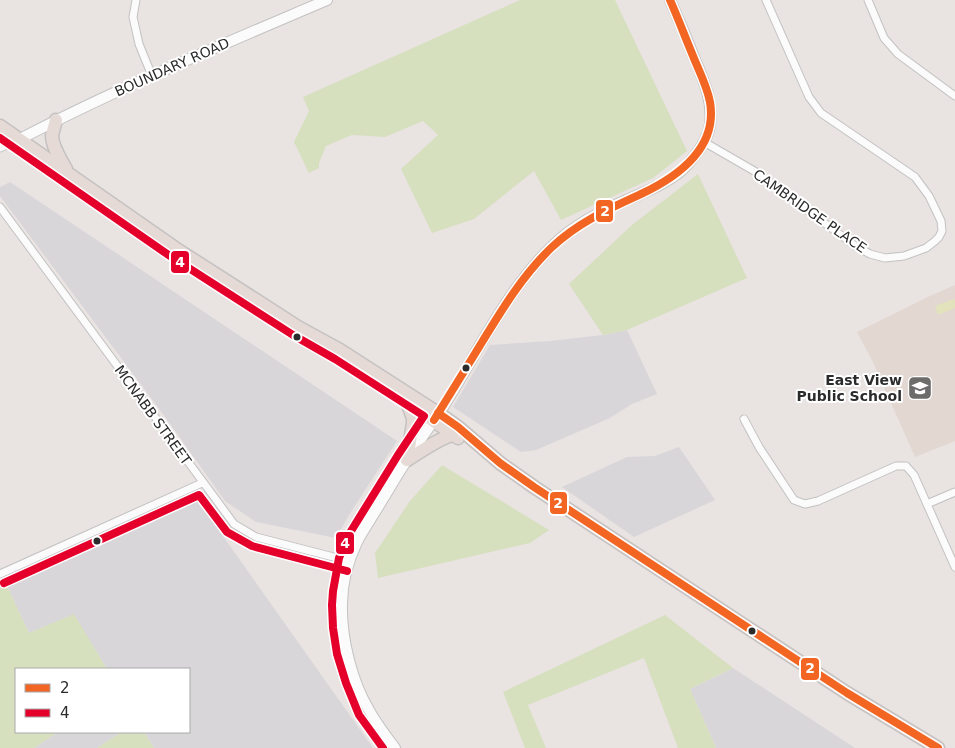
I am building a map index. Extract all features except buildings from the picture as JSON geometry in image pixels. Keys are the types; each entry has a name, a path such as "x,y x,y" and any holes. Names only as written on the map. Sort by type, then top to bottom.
{"highway":[{"path":"56,120 52,134 54,143 58,155 69,174"},
{"path":"0,126 20,138 175,248 298,327 340,350 436,417 454,435 501,466 509,469"},
{"path":"298,327 335,356 407,402 458,427 509,469 773,644 938,748"},
{"path":"407,402 413,418 407,460"},
{"path":"407,460 449,435 454,435"}],"main road":[{"name":"BOUNDARY ROAD","path":"20,138 316,2 327,0"},
{"path":"395,748 368,710 347,651 343,626 342,598 349,561 358,541 407,460 436,417 507,302 542,256 583,222 661,184 680,172 692,160 704,142 709,131 711,118 706,86 670,0"}],"street":[{"path":"136,0 133,17 139,44 152,76"},
{"name":"CAMBRIDGE PLACE","path":"704,142 756,172 854,245 870,254 885,258 904,256 926,248 939,237 942,231 941,221 929,196 915,177 821,113 809,97 766,0"},
{"path":"868,0 884,38 898,54 955,96"},
{"path":"0,148 20,138"},
{"name":"MCNABB STREET","path":"0,207 234,524 256,537 349,561"},
{"path":"744,419 759,447 788,492 794,500 805,504 818,501 896,466 906,466 914,474 955,567"},
{"path":"0,574 202,483"},
{"path":"928,504 955,492"}],"shaded area":[{"path":"10,182 397,441 336,538 256,522 225,501 163,414 0,196 0,187"},
{"name":"East View Public School","path":"955,285 955,441 915,457 872,360 857,332"},
{"path":"627,330 657,394 632,404 610,418 536,450 521,452 453,407 490,345 550,341 603,335"},
{"path":"679,447 715,500 634,537 562,487 627,457 655,456"},
{"path":"196,498 373,748 154,748 145,733 190,733 190,668 106,668 74,615 29,633 6,584"},
{"path":"733,668 855,748 716,748 690,689"},
{"path":"56,733 120,733 97,748 34,748"}],"green space":[{"path":"520,0 615,0 687,151 653,178 561,220 534,171 474,219 432,233 401,169 438,135 423,121 385,137 352,135 326,146 319,163 319,168 309,173 294,142 309,111 303,97"},
{"path":"698,174 747,278 627,330 603,335 569,284 632,225"},
{"path":"954,299 955,308 938,315 935,306"},
{"path":"442,465 549,530 530,543 378,578 375,553 410,501"},
{"path":"6,584 29,633 74,614 106,668 15,668 15,733 56,733 34,748 0,748 0,587"},
{"path":"665,615 733,668 690,689 716,748 678,748 644,658 528,705 546,748 525,748 503,692"},
{"path":"120,733 145,733 154,748 97,748"}],"transit line":[{"name":"2","path":"434,420 510,298 529,272 551,248 571,231 593,217 668,179 681,170 701,147 708,134 711,119 710,102 705,84 670,0"},
{"name":"4","path":"0,138 170,256 424,416 348,536 339,558 333,591 333,628 337,654 346,683 359,715 383,748"},
{"name":"2","path":"438,413 458,427 500,463 534,487 847,693 938,748"},
{"name":"4","path":"4,583 199,495 227,532 252,546 347,571"}],"place":[{"name":"East View Public School","path":"920,388"}]}
